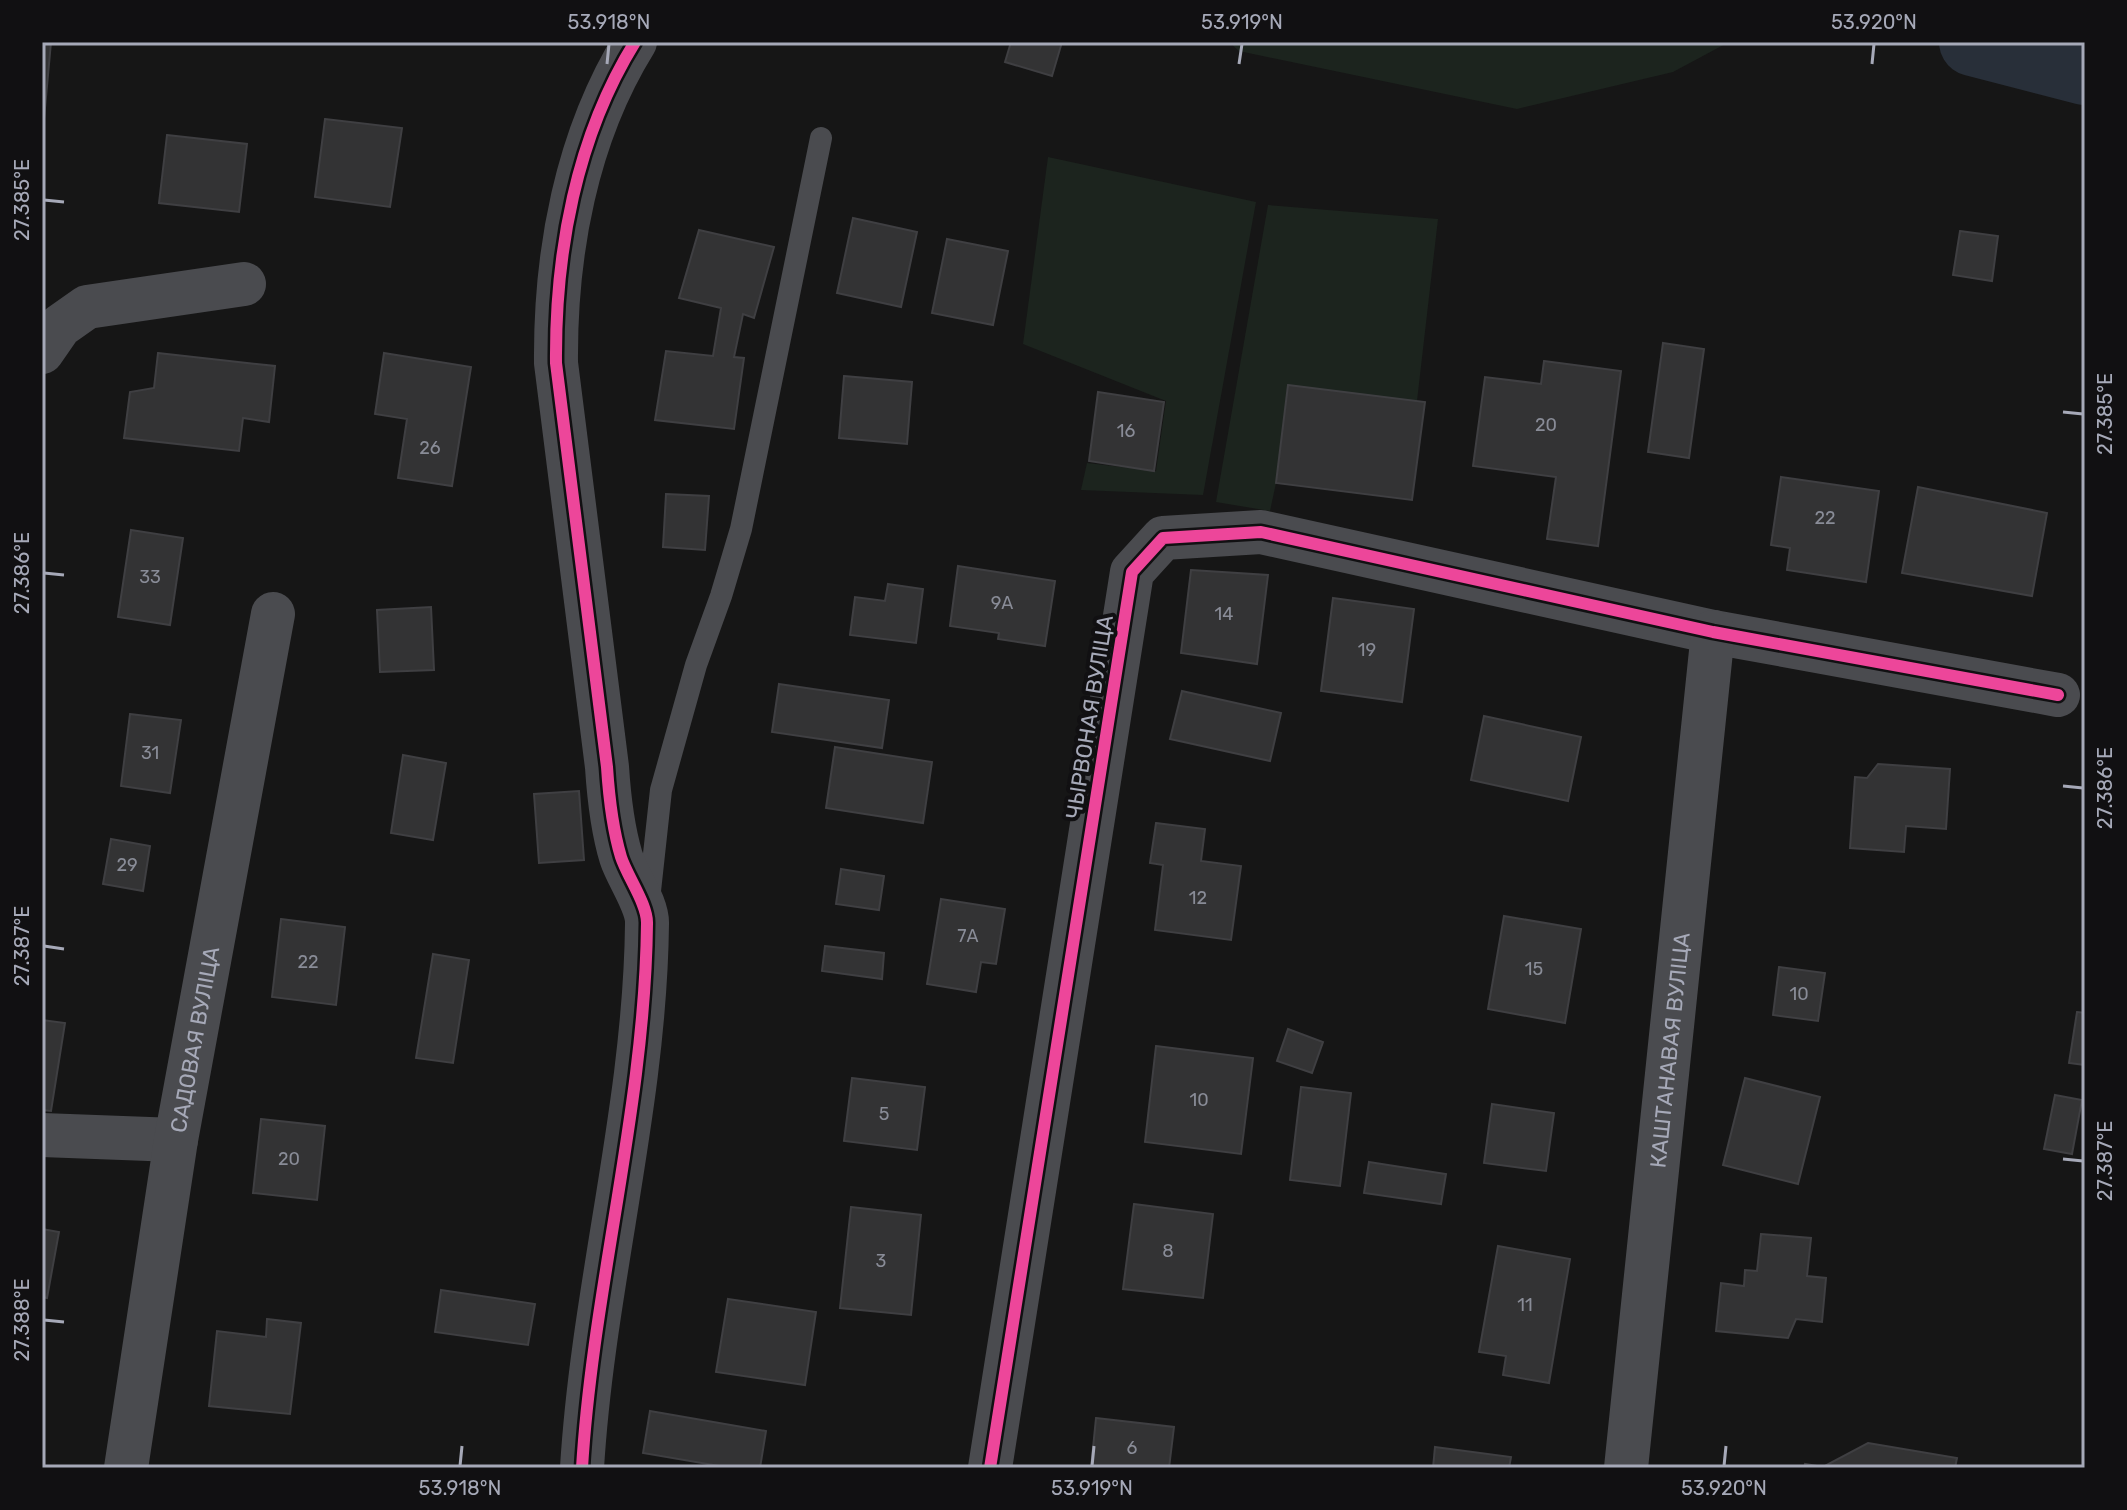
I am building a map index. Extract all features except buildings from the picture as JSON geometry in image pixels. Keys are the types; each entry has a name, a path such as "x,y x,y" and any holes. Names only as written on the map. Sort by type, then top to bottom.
{"street":[{"path":"582,1468 592,1367 640,1040 648,919 622,859 610,815 607,767 556,363 555,319 565,227 589,144 621,64 635,42"},
{"path":"42,352 60,326 87,307 244,284"},
{"name":"ЧЫРВОНАЯ ВУЛІЦА","path":"990,1468 1132,572 1163,538 1261,532 1713,632 2058,695"},
{"name":"САДОВАЯ ВУЛІЦА","path":"126,1468 176,1140 273,614"},
{"name":"КАШТАНАВАЯ ВУЛІЦА","path":"1626,1468 1713,632"},
{"path":"42,1135 176,1140"}],"lane":[{"path":"648,919 661,790 696,665 741,529 821,138"}],"shaded area":[{"path":"1229,42 1729,42 1673,72 1517,109 1239,51"},
{"path":"1048,157 1256,202 1203,495 1081,490 1087,463 1156,471 1166,401 1023,344"},
{"path":"1268,205 1438,219 1417,401 1288,386 1270,511 1216,502"}],"waterway":[{"path":"1973,42 2085,71"}],"cycle path":[{"path":"582,1468 597,1332 638,1061 647,924 644,908 621,857 611,812 556,363 557,322 565,238 584,156 598,117 635,42"},
{"path":"990,1468 1132,572 1163,538 1261,532 1713,632 2058,695"}]}
